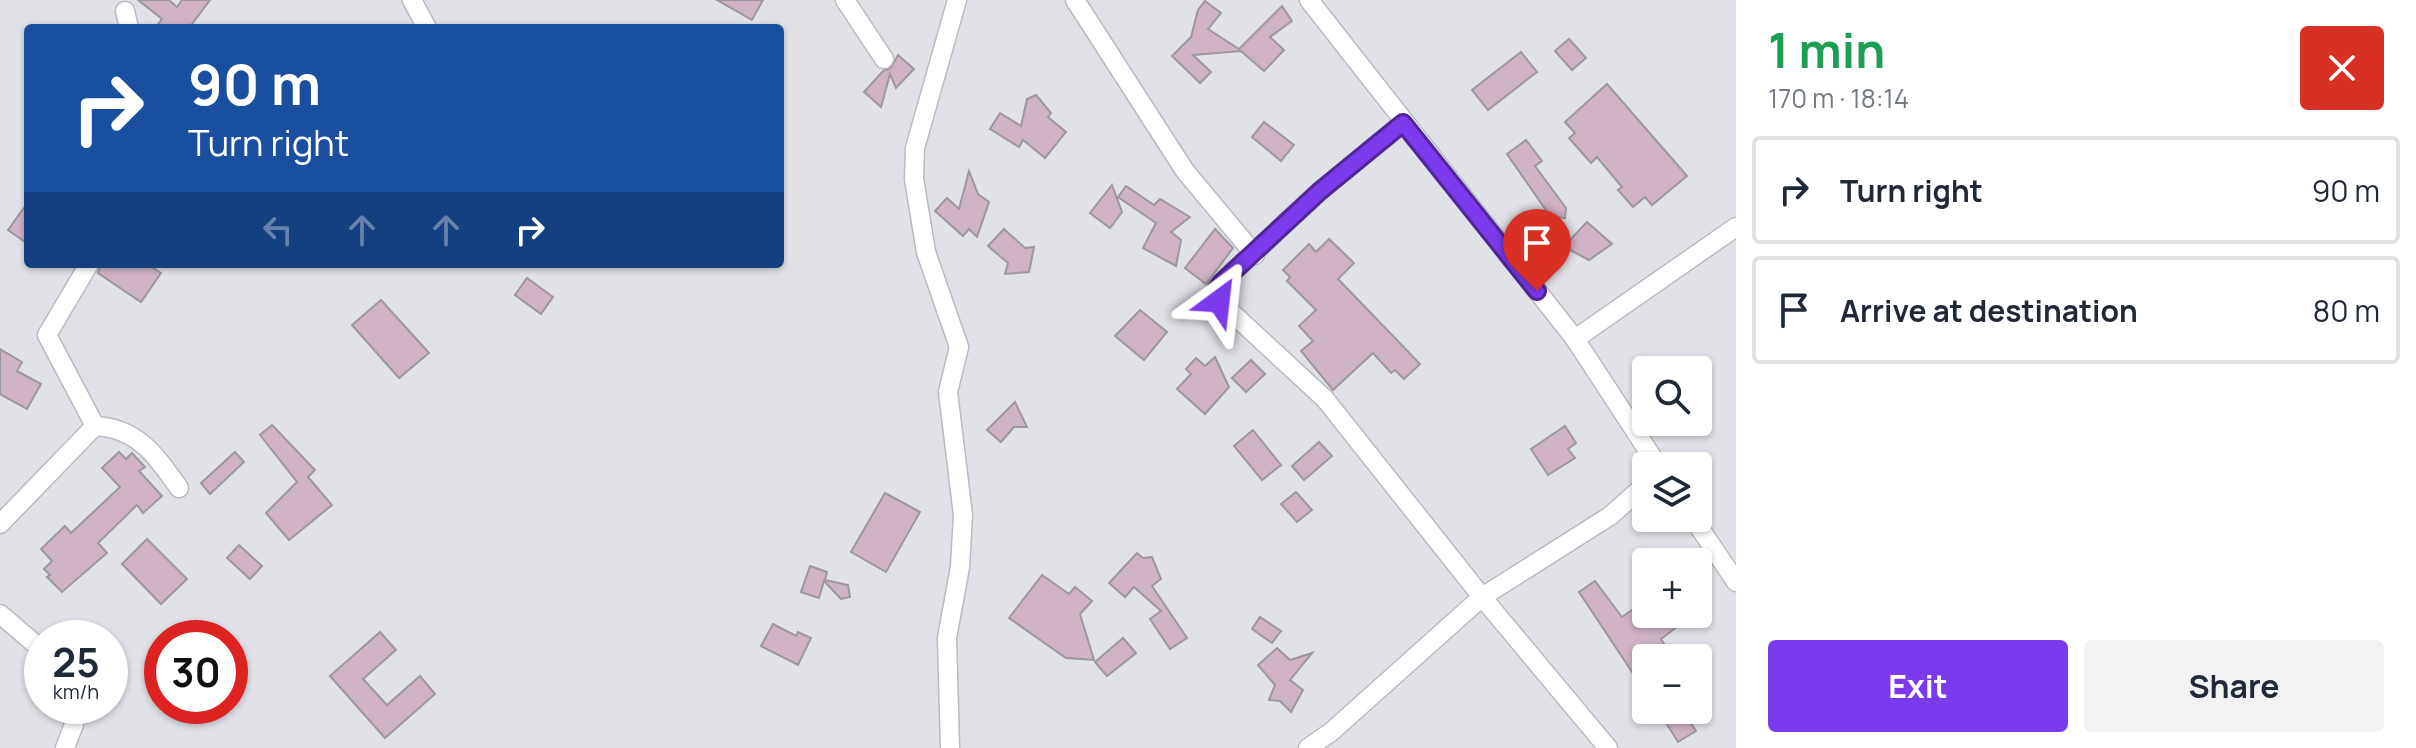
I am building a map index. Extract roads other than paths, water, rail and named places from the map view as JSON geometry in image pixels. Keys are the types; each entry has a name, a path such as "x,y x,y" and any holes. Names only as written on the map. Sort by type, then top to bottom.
{"street":[{"path":"412,0 425,24"},
{"path":"845,0 884,59"},
{"path":"950,748 947,638 960,567 963,515 948,392 959,347 926,252 914,179 915,148 957,0"},
{"path":"1075,0 1185,171 1255,255"},
{"path":"1309,0 1575,339 1649,452"},
{"path":"1403,123 1320,191 1216,290 1219,301 1325,399 1482,597 1608,748"},
{"path":"1575,339 1736,227"},
{"path":"87,268 47,335 95,426"},
{"path":"95,426 121,429 135,436 153,452 179,488"},
{"path":"0,524 95,426"},
{"path":"1308,748 1331,732 1482,597 1610,516 1632,496"},
{"path":"1702,532 1736,582"},
{"path":"0,614 24,635"},
{"path":"65,748 74,724"}]}
